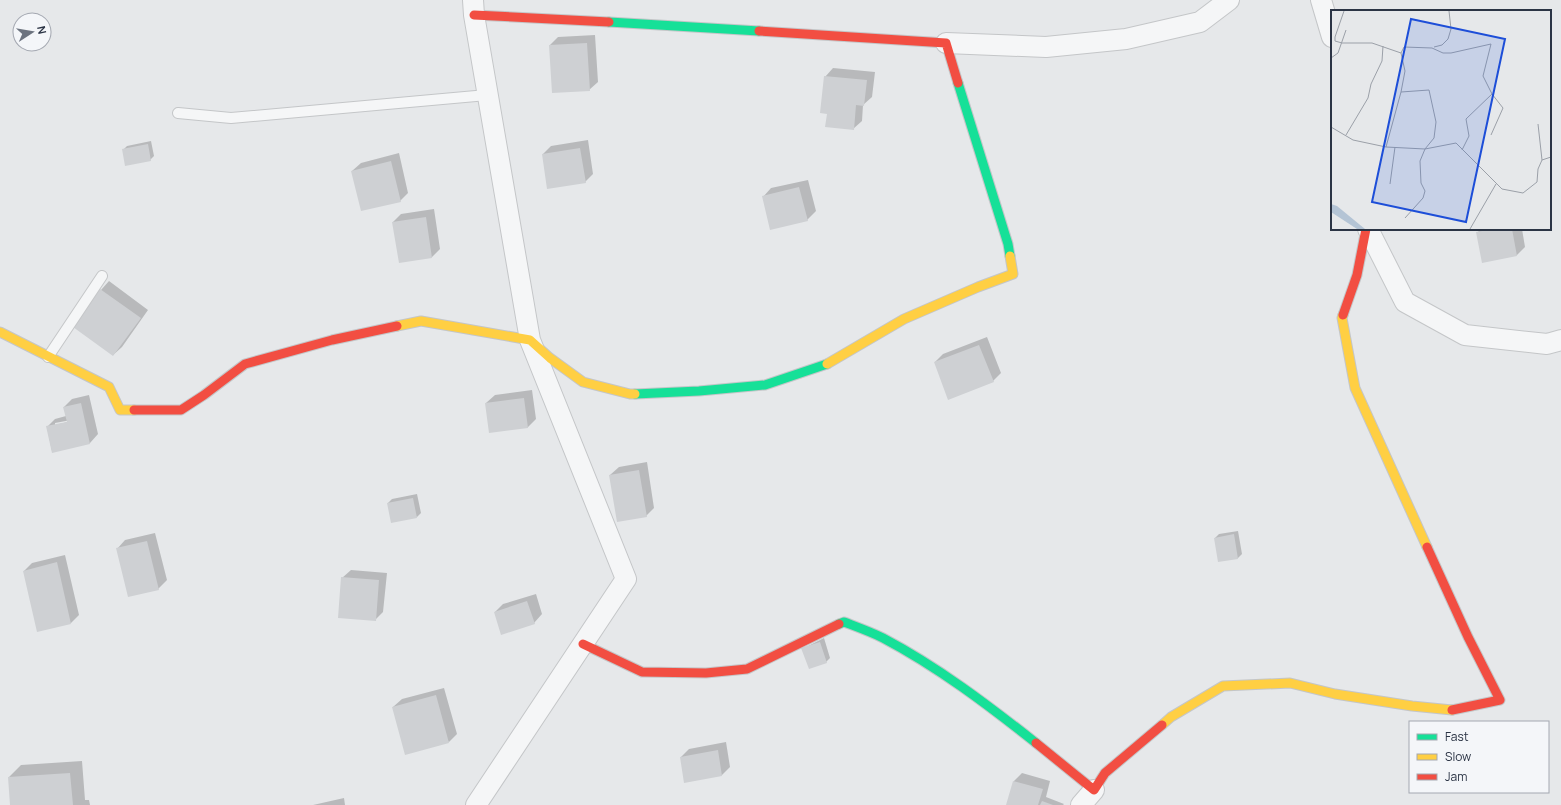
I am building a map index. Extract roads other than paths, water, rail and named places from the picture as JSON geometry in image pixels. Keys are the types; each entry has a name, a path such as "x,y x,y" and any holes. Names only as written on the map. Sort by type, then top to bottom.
{"street":[{"path":"476,805 626,579 530,340 473,8 633,23 946,43 1046,47 1126,39 1200,22 1229,0"},
{"path":"1321,0 1331,34"},
{"path":"0,332 109,387 120,410 181,410 204,395 245,364 332,340 421,321 530,340 550,358 583,382 630,394 699,391 765,385 829,363 904,319 978,287 1013,274 1008,244 946,43"},
{"path":"1081,805 1094,790 1105,773 1171,717 1223,686 1290,683 1335,694 1412,706 1454,710 1500,700 1468,637 1355,388 1342,318 1357,275 1367,230"},
{"path":"1368,230 1406,302 1465,335 1547,344 1561,340"},
{"path":"583,644 642,672 706,673 747,668 844,622 887,640 942,673 1027,734 1094,790"}],"lane":[{"path":"178,113 231,118 488,95"},
{"path":"48,357 102,276"}]}
